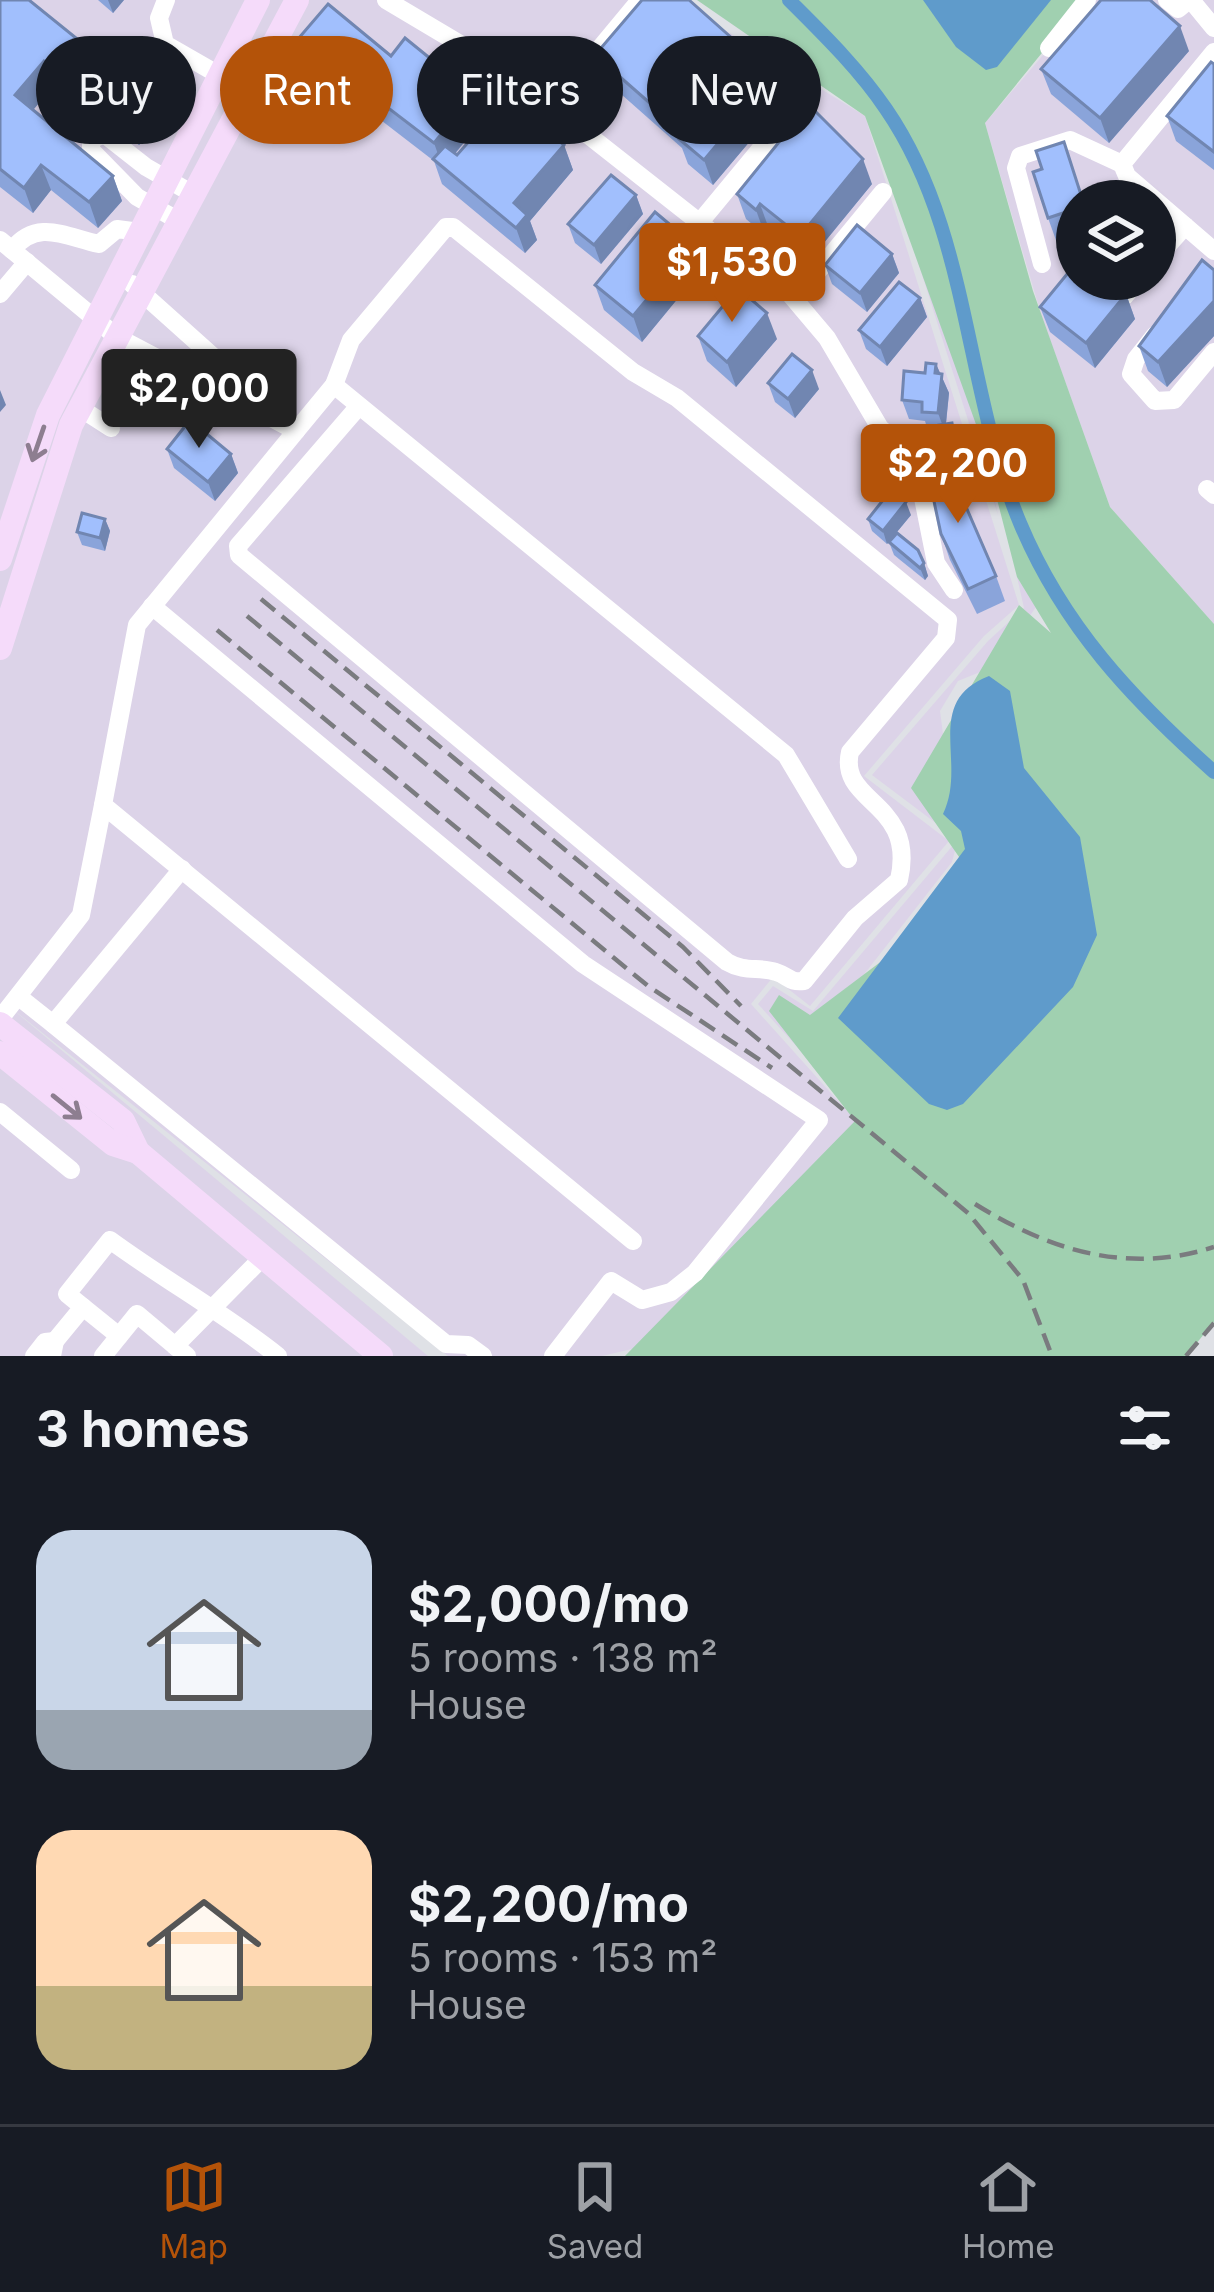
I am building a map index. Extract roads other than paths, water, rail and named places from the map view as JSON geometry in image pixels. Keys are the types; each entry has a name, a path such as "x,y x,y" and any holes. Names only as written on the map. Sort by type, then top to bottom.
{"main road":[{"path":"0,560 7,513 48,416 258,0"},
{"path":"0,648 80,408 297,0"},
{"path":"0,1022 122,1121 138,1152 381,1356"},
{"path":"0,1053 112,1144 138,1152"}],"street":[{"path":"166,0 159,18 165,44 219,75"},
{"path":"388,0 448,36"},
{"path":"610,36 640,0"},
{"path":"1049,48 1087,0"},
{"path":"1167,0 1178,9 1190,0 1214,28"},
{"path":"1122,164 1214,52"},
{"path":"178,221 152,206 91,150 91,140 104,134 193,194"},
{"path":"1042,264 1016,168 1020,156 1070,140 1122,164 1127,176 1214,250"},
{"path":"600,144 795,299 827,338 880,428 915,458 936,563 955,590"},
{"path":"700,222 765,144"},
{"path":"611,180 625,164"},
{"path":"795,299 883,192"},
{"path":"1176,236 1185,226"},
{"path":"0,1022 81,915 137,625 334,385 351,340 446,227 453,227 633,372 677,398 948,620 946,638 850,752 847,766 849,778 893,821 902,837 899,880 855,918 804,981 792,982 773,970 743,971 239,555 238,546 359,406"},
{"path":"0,293 13,250 23,236 41,230 99,244 117,229 140,232"},
{"path":"13,250 117,337 296,431"},
{"path":"1201,277 1214,260"},
{"path":"118,274 296,431"},
{"path":"1162,326 1136,359 1132,374 1155,401 1174,400 1214,352"},
{"path":"334,385 785,755 848,859"},
{"path":"80,408 111,428"},
{"path":"7,513 39,526"},
{"path":"0,560 25,569"},
{"path":"152,606 584,964 819,1120 695,1273 671,1292 642,1300 611,1282 553,1356"},
{"path":"104,805 633,1241"},
{"path":"53,1024 182,869"},
{"path":"19,997 446,1344 469,1345 483,1356"},
{"path":"0,1112 71,1170"},
{"path":"118,1336 67,1294 110,1240 170,1284 214,1304 278,1356"},
{"path":"103,1356 137,1314 181,1351 214,1304 262,1258"},
{"path":"34,1356 45,1342 54,1348 83,1307"}],"water":[{"path":"923,0 1051,0 997,67 986,70 956,47"},
{"path":"989,676 1010,691 1024,768 1080,837 1097,935 1073,987 963,1104 947,1110 929,1104 838,1018 965,849 961,831 943,814 951,775 952,718 957,701 969,687"}],"waterway":[{"path":"789,0 864,80 914,156 951,258 1002,472 1037,560 1102,659 1214,772"}],"railway":[{"path":"261,599 683,947 741,1006"},
{"path":"247,616 968,1213 1023,1280 1052,1356"},
{"path":"217,630 648,986 772,1068"},
{"path":"975,1204 1031,1234 1090,1253 1150,1259 1214,1247"},
{"path":"1186,1356 1214,1323"}]}
